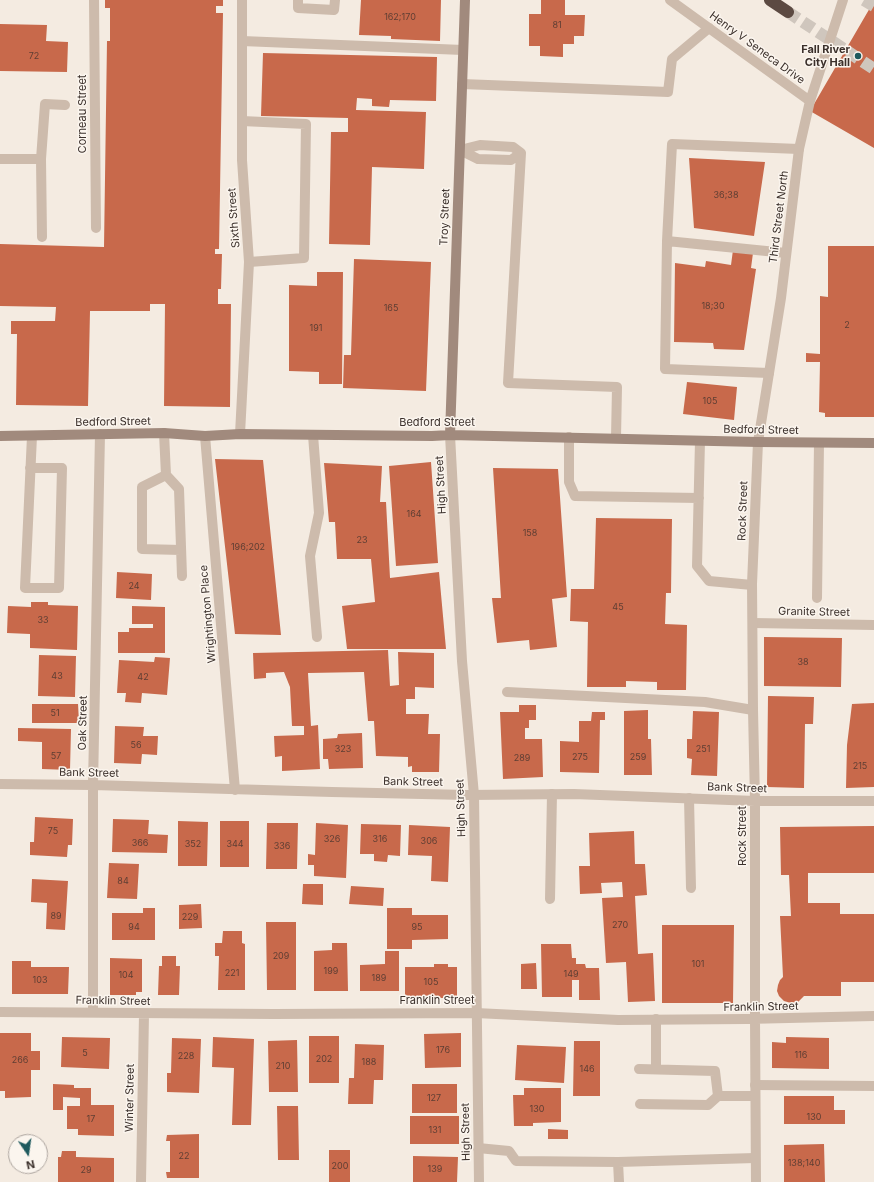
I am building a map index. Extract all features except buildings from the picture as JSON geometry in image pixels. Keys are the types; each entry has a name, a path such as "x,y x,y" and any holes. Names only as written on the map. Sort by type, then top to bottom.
{"highway":[{"path":"770,0 788,12"}],"main road":[{"name":"Troy Street","path":"450,435 465,0"},
{"name":"Bedford Street","path":"0,436 164,432 205,436 240,434 450,435 700,441 874,443"}],"street":[{"name":"Corneau Street","path":"94,0 96,228"},
{"name":"Sixth Street","path":"240,434 249,262 242,160 242,0"},
{"path":"298,0 298,8 334,10 335,0"},
{"name":"Henry V Seneca Drive","path":"670,0 810,101"},
{"name":"Third Street North","path":"758,442 781,298 799,149 810,101 843,0"},
{"path":"462,84 668,92 672,59 709,28"},
{"path":"242,41 463,50"},
{"path":"42,237 41,159 45,104 65,105"},
{"path":"242,121 306,124 304,258 249,262"},
{"path":"769,373 664,369 667,240 672,144 799,149"},
{"path":"460,150 480,145 513,147 521,153 508,383 617,387 616,438"},
{"path":"0,159 41,159"},
{"path":"667,240 786,253"},
{"path":"164,432 166,475 179,490 182,576"},
{"name":"Oak Street","path":"93,1012 93,785 100,434"},
{"path":"313,435 319,513 310,556 317,637"},
{"name":"High Street","path":"450,435 462,661 474,795 479,1182"},
{"path":"30,468 62,468 59,588 25,588 30,468 32,436"},
{"name":"Wrightington Place","path":"205,436 235,790"},
{"path":"569,438 569,482 575,496 699,498"},
{"path":"700,441 697,566 709,581 752,585"},
{"name":"Rock Street","path":"756,1182 756,801 753,710 752,585 758,442"},
{"path":"817,598 819,442"},
{"path":"166,475 142,487 142,549 181,550"},
{"name":"Granite Street","path":"753,622 874,624"},
{"path":"507,692 705,702 753,710"},
{"name":"Bank Street","path":"0,784 474,795 574,794 756,801 874,802"},
{"path":"550,899 552,794"},
{"path":"689,798 691,888"},
{"name":"Franklin Street","path":"0,1012 93,1012 144,1014 476,1013 618,1020 874,1016"},
{"name":"Winter Street","path":"140,1182 144,1014"},
{"path":"656,1019 656,1069"},
{"path":"639,1069 715,1070 718,1096"},
{"path":"755,1085 874,1086"},
{"path":"640,1104 708,1105 718,1096 755,1096"},
{"path":"478,1148 510,1151 516,1161 618,1162 755,1158"},
{"path":"618,1162 618,1182"}],"tunnel":[{"path":"864,0 874,6"},
{"path":"788,12 874,69"}],"place":[{"name":"Fall River City Hall","path":"858,56"}]}
